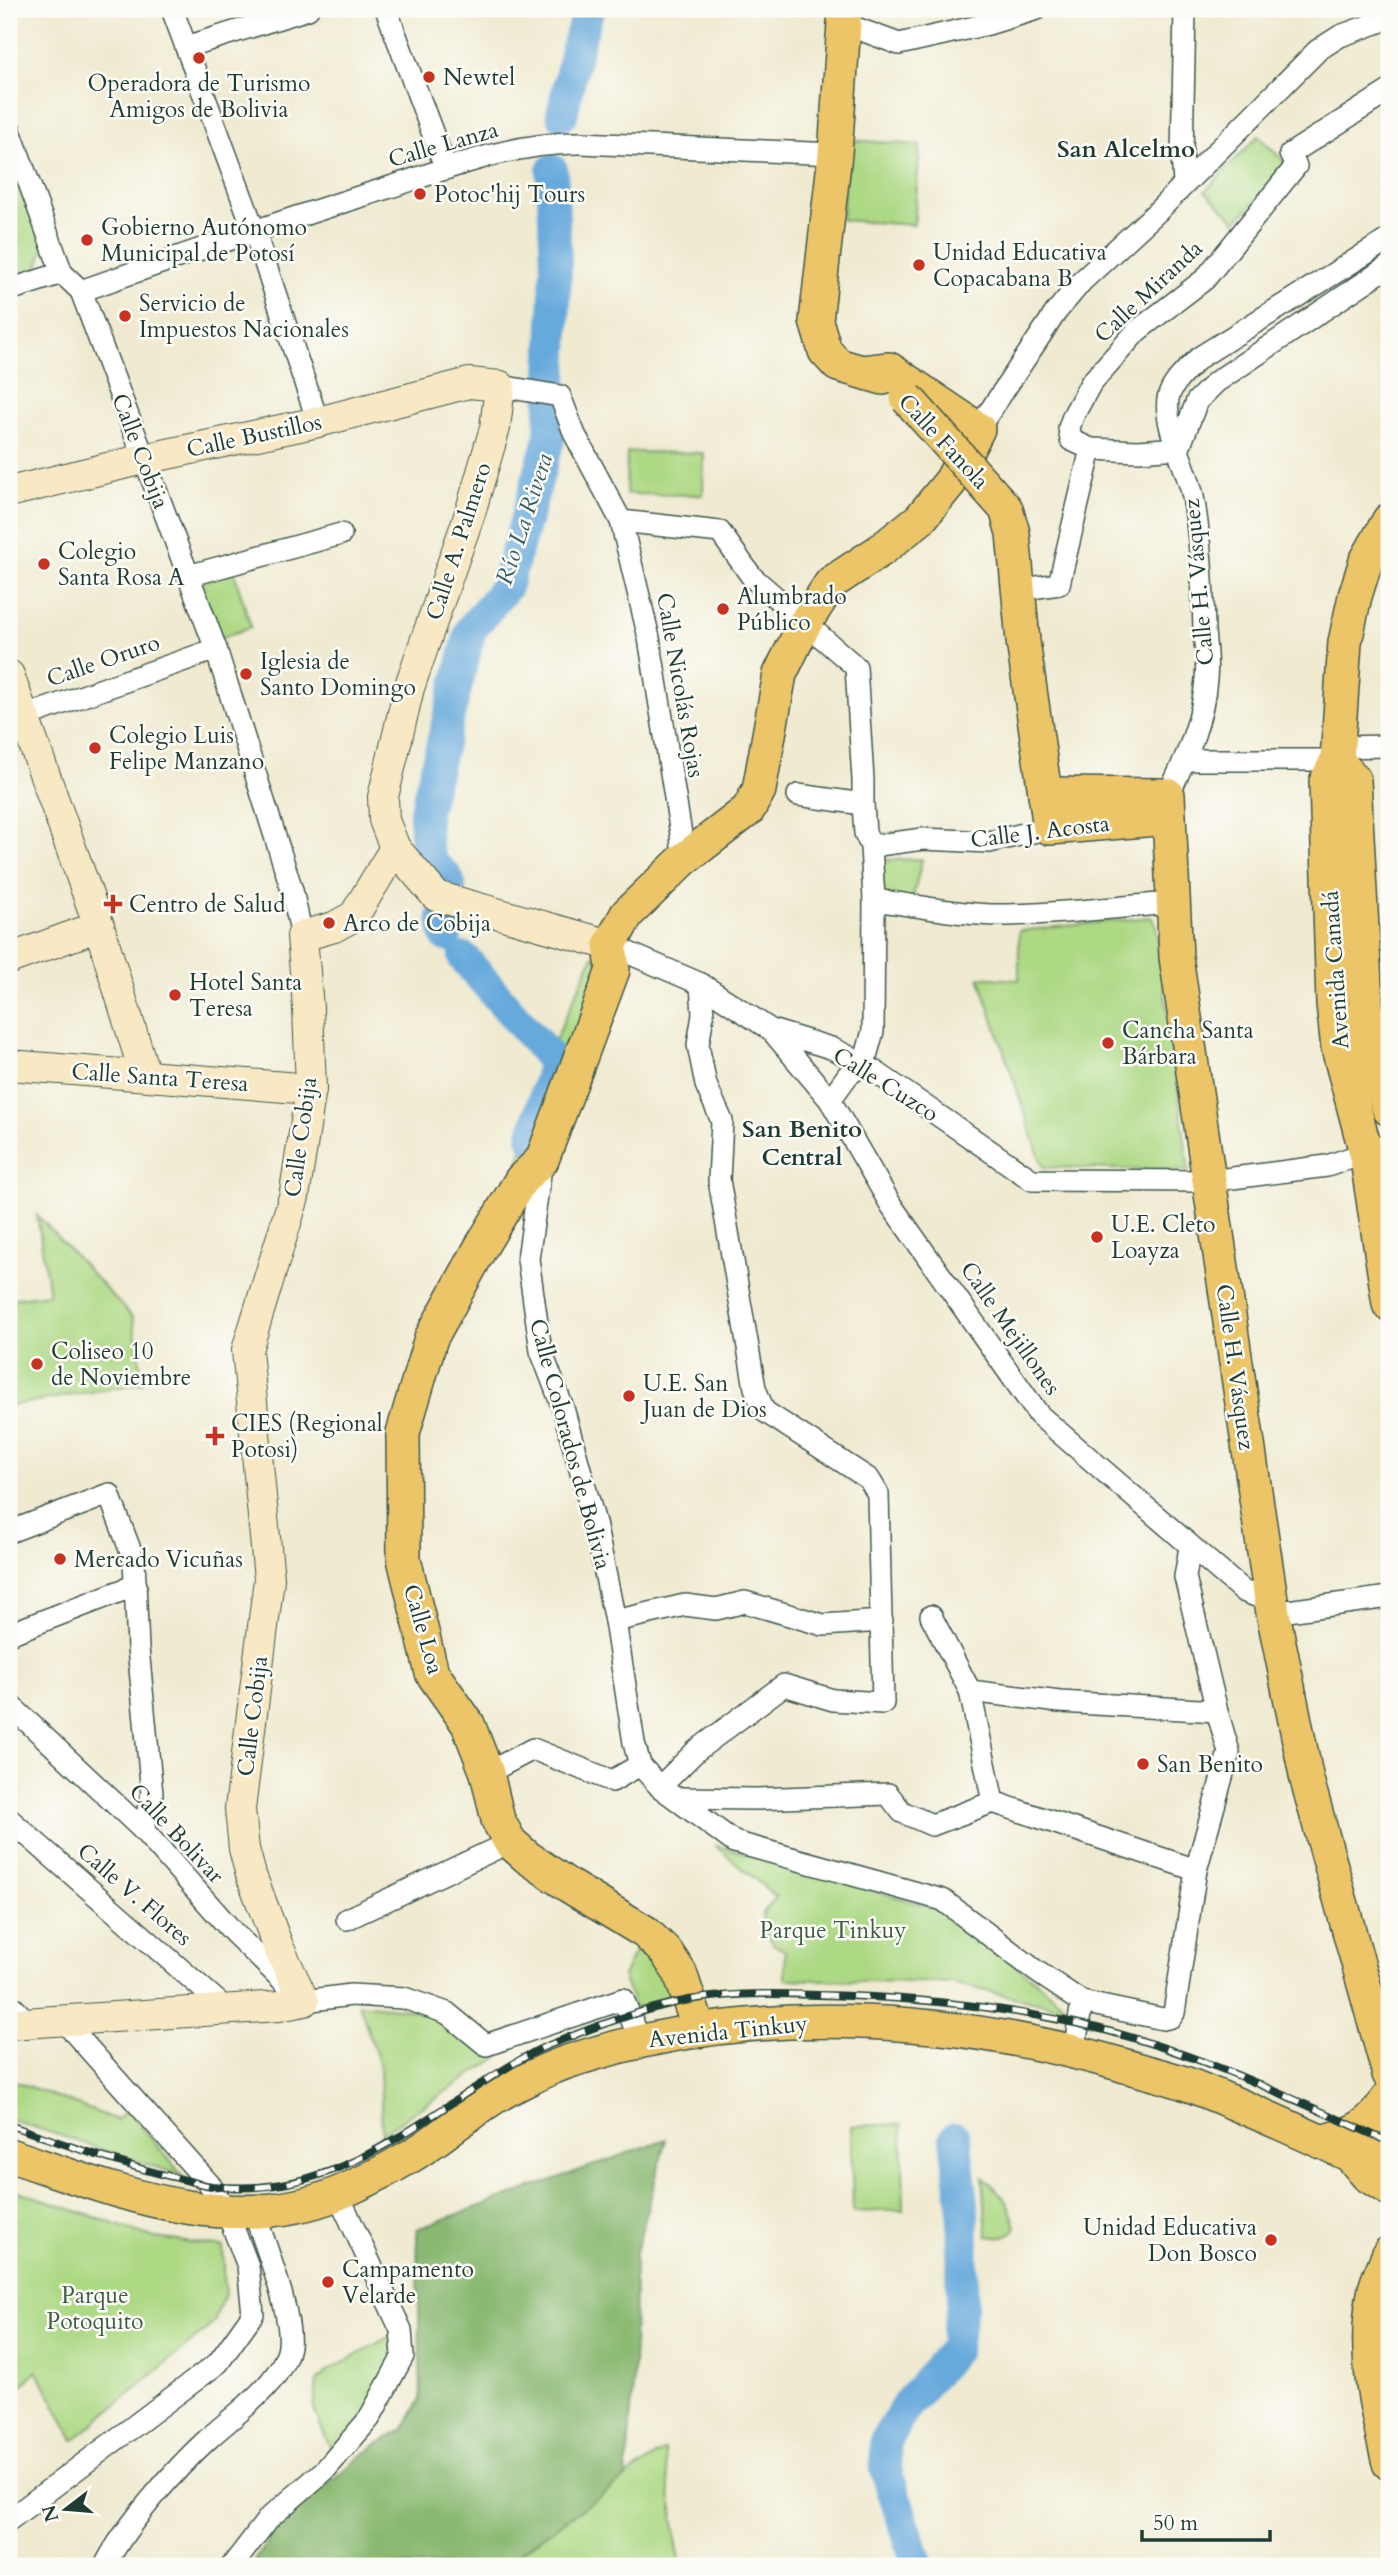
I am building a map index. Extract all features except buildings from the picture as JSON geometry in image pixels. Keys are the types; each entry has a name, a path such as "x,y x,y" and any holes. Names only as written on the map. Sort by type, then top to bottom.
{"main road":[{"name":"Calle Fanola","path":"845,16 835,154 816,321 825,351 838,365 884,379 907,398 1006,509 1013,533 1017,590 1050,828"},
{"path":"862,372 889,369 978,429"},
{"name":"Calle Bustillos","path":"9,492 144,459 318,422 469,383 500,386"},
{"name":"Calle A. Palmero","path":"395,848 384,820 383,797 409,688 470,513 495,428 500,386"},
{"name":"Calle Colorados de Bolivia","path":"542,1160 613,970 610,945 627,914 683,860 748,810 759,790 780,674 805,623 831,583 854,565 881,550 920,519 950,481 978,429"},
{"name":"Avenida Canadá","path":"1389,520 1366,561 1353,608 1345,642 1337,754 1326,782 1333,1004 1343,1071 1378,1149 1389,1304"},
{"path":"9,676 16,719 99,926 145,1075"},
{"name":"Avenida Canadá","path":"1337,754 1354,780 1367,1021 1371,1054 1389,1109"},
{"name":"Calle J. Acosta","path":"1045,794 1168,807"},
{"name":"Calle J. Acosta","path":"1050,828 1168,807"},
{"name":"Calle H. Vásquez","path":"1168,807 1176,957 1271,1604 1307,1780 1389,2074"},
{"path":"302,936 334,928 354,916 395,848"},
{"name":"Calle Cuzco","path":"395,848 436,896 610,945"},
{"path":"9,959 99,926"},
{"name":"Calle Cobija","path":"302,936 311,1089 294,1197 247,1350 268,1580 240,1809 244,1849 251,1875 278,1946 304,2001"},
{"name":"Calle Santa Teresa","path":"9,1065 311,1089"},
{"name":"Calle Loa","path":"542,1160 521,1180 431,1338 403,1433 404,1559 432,1673 468,1724 487,1773 498,1820 510,1842 569,1886 645,1931 680,1973 699,2030"},
{"path":"15,2017 63,2020 279,2006 304,2001"},
{"name":"Avenida Tinkuy","path":"9,2155 132,2196 201,2211 240,2212 298,2205 338,2194 410,2156 493,2098 568,2061 640,2040 699,2030 778,2023 861,2022 989,2035 1074,2052 1185,2084 1335,2148 1367,2175 1389,2189"},
{"path":"1335,2148 1374,2117 1389,2096"},
{"name":"Avenida Tinkuy","path":"1335,2148 1378,2152 1389,2158"},
{"path":"1389,2253 1376,2288 1369,2344 1373,2383 1389,2463"}],"street":[{"path":"172,9 254,230 318,422"},
{"path":"186,47 308,9"},
{"path":"386,9 446,169"},
{"path":"845,16 899,44 988,16 1037,9"},
{"path":"1184,184 1182,154 1185,9"},
{"path":"978,429 1056,312 1082,281 1318,50 1340,36 1383,20"},
{"name":"Calle Miranda","path":"1091,449 1071,440 1069,428 1078,404 1091,383 1137,331 1205,279 1296,166 1290,154 1389,91"},
{"path":"9,128 62,272 81,291"},
{"name":"Calle Lanza","path":"81,291 254,230 446,169 557,142 835,154"},
{"name":"Calle H. Vásquez","path":"1168,807 1196,727 1206,678 1203,590 1193,496 1179,448 1167,420 1168,396 1200,357 1389,239"},
{"path":"1017,590 1059,584 1091,449 1138,451 1179,448 1197,401 1216,382 1389,267"},
{"path":"9,290 62,272"},
{"name":"Calle Cobija","path":"81,291 216,649 292,890 302,936"},
{"name":"Calle Nicolás Rojas","path":"500,386 551,394 621,521 649,638 683,860"},
{"path":"621,521 720,532 752,577 856,667 863,804 866,833 871,846 874,900 873,1031 864,1065 848,1075 830,1100"},
{"path":"188,576 341,534"},
{"name":"Calle Oruro","path":"16,719 216,649"},
{"path":"1186,760 1337,754 1389,746"},
{"path":"798,795 863,804"},
{"name":"Calle J. Acosta","path":"871,846 923,839 989,842 1050,828"},
{"path":"874,900 932,907 960,914 1006,915 1172,903"},
{"name":"Calle Cuzco","path":"610,945 701,984 771,1030 831,1048 864,1065 1032,1180 1209,1181 1328,1166 1378,1149"},
{"path":"701,984 703,1015 698,1045 706,1085 722,1121 719,1180 755,1388 764,1411 869,1479 878,1494 883,1703 833,1700 784,1685 696,1751 668,1792 755,1799 888,1794 902,1812 932,1825 993,1802 1196,1870"},
{"name":"Calle Mejillones","path":"771,1030 830,1100 891,1205 1040,1415 1243,1591 1271,1604 1389,1597"},
{"name":"Calle Colorados de Bolivia","path":"542,1160 528,1259 541,1351 563,1408 584,1478 615,1621 634,1743 640,1765 668,1792 734,1842 943,1900 1036,1971 1082,2002"},
{"path":"9,1532 108,1494 134,1560 138,1648 152,1794 142,1830"},
{"path":"1074,2052 1082,2002 1163,2019 1174,2013 1196,1870 1229,1752 1185,1577 1190,1547"},
{"path":"9,1634 136,1585"},
{"path":"615,1621 685,1605 716,1609 746,1602 823,1625 882,1621"},
{"path":"931,1616 970,1691 993,1802"},
{"path":"970,1691 1060,1702 1217,1711"},
{"name":"Calle Bolivar","path":"9,1704 142,1830 234,1933 304,2001"},
{"path":"487,1773 533,1749 612,1781 640,1765"},
{"name":"Calle V. Flores","path":"9,1819 226,2009"},
{"path":"347,1919 510,1842"},
{"path":"304,2001 351,1995 404,1998 447,2013 486,2045 623,1999 640,2040"},
{"path":"63,2020 211,2186 240,2212 282,2296 289,2346 278,2371 255,2398 208,2439 169,2482 115,2545 105,2566"},
{"path":"232,2566 268,2519 325,2470 369,2418 403,2356 401,2330 338,2194"},
{"path":"9,2520 218,2363 253,2314 240,2212"}],"green space":[{"path":"1258,136 1289,166 1236,221 1205,191"},
{"path":"847,140 920,145 914,225 842,220"},
{"path":"9,158 44,249 37,269 9,278"},
{"path":"627,452 704,453 703,495 626,494"},
{"path":"231,562 251,627 221,638 195,572"},
{"path":"922,859 911,906 879,904 882,860"},
{"path":"1151,917 1156,926 1189,1171 1043,1167 979,977 1019,980 1019,931"},
{"path":"593,956 602,959 553,1095 515,1173 543,1067"},
{"path":"37,1215 133,1318 143,1383 9,1406 9,1299 49,1294"},
{"name":"Parque Tinkuy","path":"715,1845 942,1910 1035,1980 1068,2009 951,1983 785,1979 785,1951 773,1944 761,1927 763,1913 776,1897"},
{"path":"637,1947 667,1971 680,1997 635,2008 623,1976"},
{"path":"359,2004 406,2009 445,2019 488,2052 528,2038 382,2133 380,2065"},
{"path":"9,2079 117,2120 127,2110 183,2176 9,2119"},
{"path":"902,2124 904,2210 853,2212 851,2126"},
{"path":"666,2139 635,2256 634,2373 626,2478 501,2566 252,2566 276,2528 372,2447 403,2430 421,2399 417,2229"},
{"path":"983,2177 1000,2194 1011,2211 1016,2227 1007,2236 987,2236"},
{"name":"Parque Potoquito","path":"9,2188 155,2238 223,2247 225,2291 214,2323 74,2440 37,2371 9,2398"},
{"path":"401,2330 403,2356 335,2459 314,2410 317,2381 327,2372"},
{"path":"664,2450 680,2566 501,2566"}],"waterway":[{"name":"Río La Rivera","path":"562,115 576,50 589,9"},
{"name":"Río La Rivera","path":"450,886 430,857 425,838 425,811 471,629 506,587 550,436 556,266 552,170"},
{"name":"Río La Rivera","path":"443,917 446,936"},
{"name":"Río La Rivera","path":"464,958 554,1062 533,1138"},
{"path":"918,2566 886,2470 885,2441 908,2403 955,2348 962,2306 963,2203 955,2138"}],"railway":[{"path":"9,2125 109,2159 196,2183 260,2187 304,2179 345,2165 384,2146 536,2051 604,2024 689,2000 729,1995 789,1994 935,2002 1019,2012 1075,2023 1156,2045 1235,2074 1389,2142"}],"place":[{"name":"Operadora de Turismo Amigos de Bolivia","path":"199,58"},
{"name":"Newtel","path":"429,77"},
{"name":"Potoc'hij Tours","path":"420,194"},
{"name":"Gobierno Autónomo Municipal de Potosí","path":"87,240"},
{"name":"Unidad Educativa Copacabana B","path":"919,265"},
{"name":"Servicio de Impuestos Nacionales","path":"125,316"},
{"name":"Colegio Santa Rosa A","path":"44,564"},
{"name":"Alumbrado Público","path":"723,609"},
{"name":"Iglesia de Santo Domingo","path":"246,674"},
{"name":"Colegio Luis Felipe Manzano","path":"95,748"},
{"name":"Centro de Salud","path":"113,904"},
{"name":"Arco de Cobija","path":"329,923"},
{"name":"Hotel Santa Teresa","path":"175,995"},
{"name":"Cancha Santa Bárbara","path":"1108,1043"},
{"name":"U.E. Cleto Loayza","path":"1097,1237"},
{"name":"Coliseo 10 de Noviembre","path":"37,1364"},
{"name":"U.E. San Juan de Dios","path":"629,1396"},
{"name":"CIES (Regional Potosi)","path":"215,1436"},
{"name":"Mercado Vicuñas","path":"60,1559"},
{"name":"San Benito","path":"1143,1764"},
{"name":"Unidad Educativa Don Bosco","path":"1271,2240"},
{"name":"Campamento Velarde","path":"328,2282"}],"district":[{"name":"San Alcelmo","path":"1126,149"},
{"name":"San Benito Central","path":"802,1143"}]}
